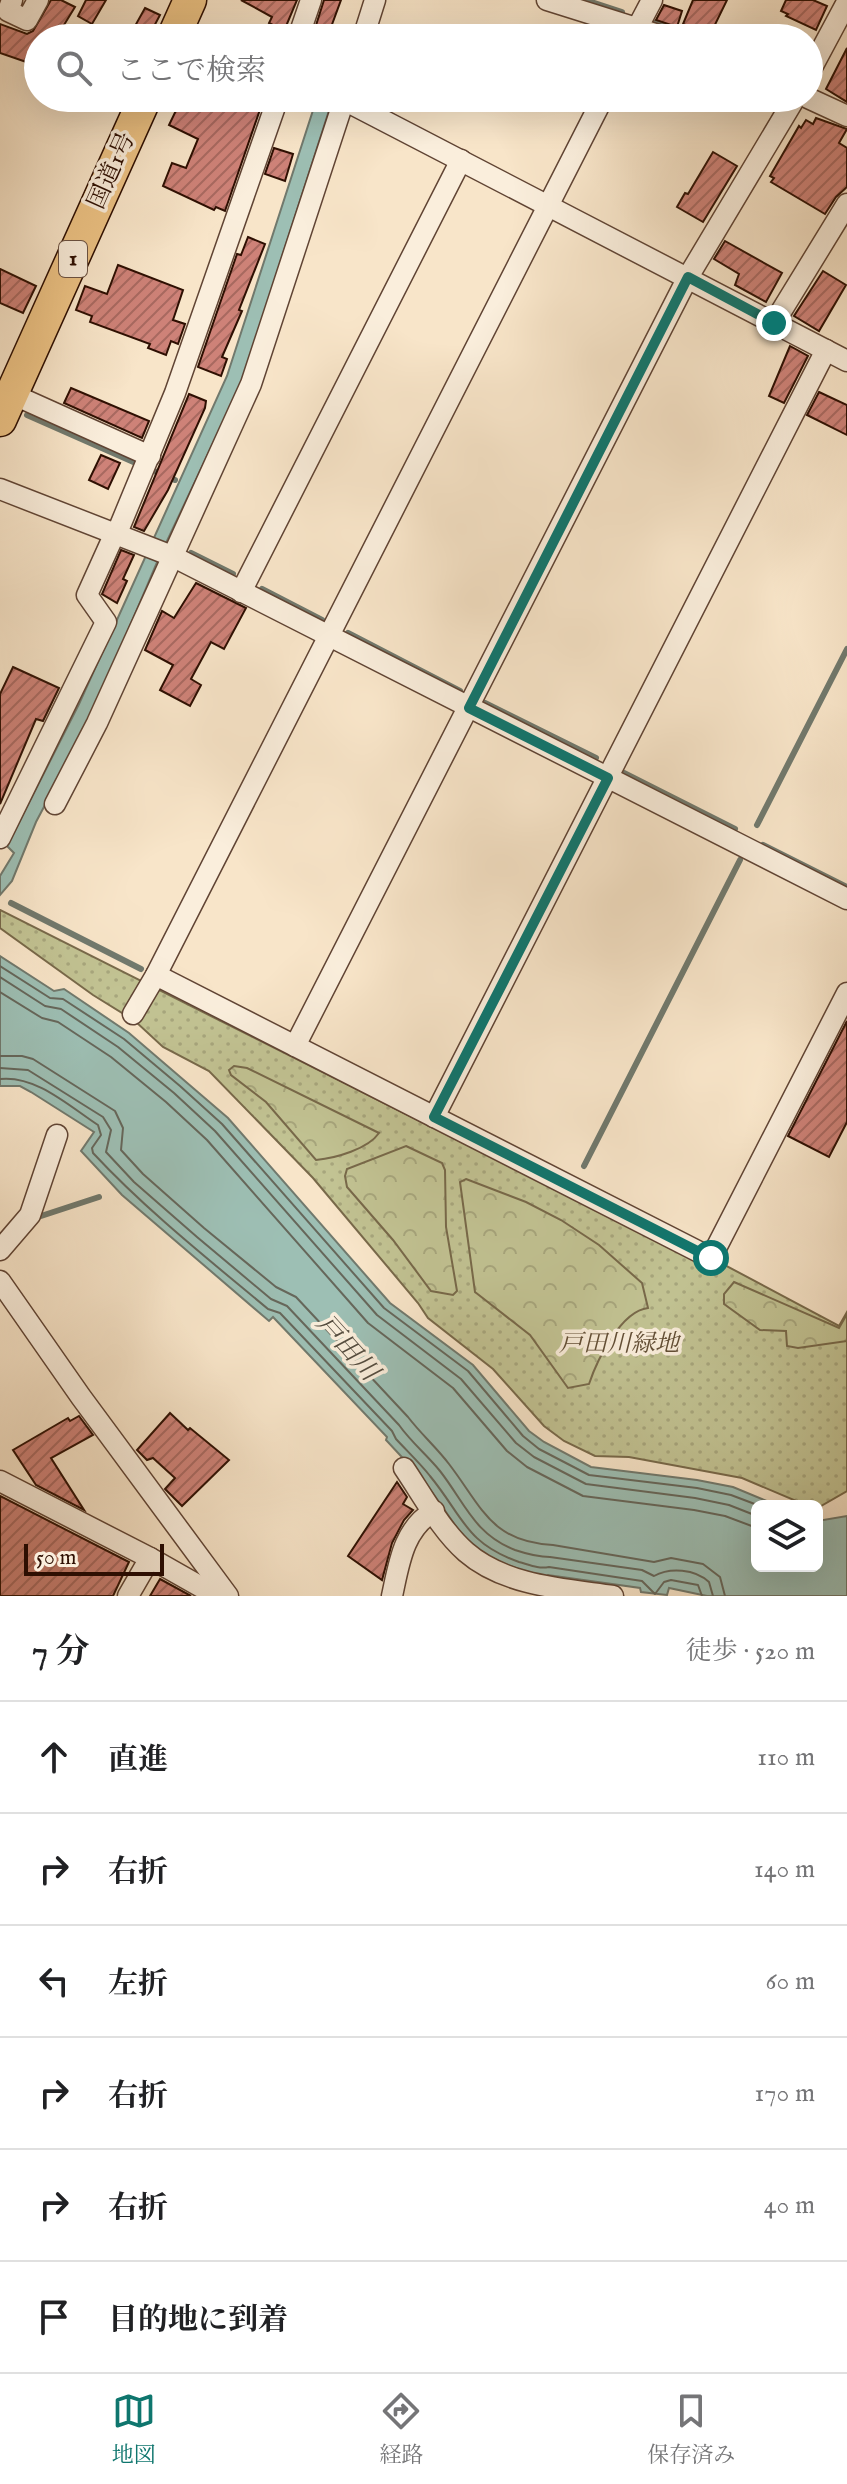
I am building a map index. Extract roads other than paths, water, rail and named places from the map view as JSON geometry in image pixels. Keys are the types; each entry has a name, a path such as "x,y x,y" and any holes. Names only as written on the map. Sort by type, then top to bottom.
{"highway":[{"path":"179,24 190,0"},
{"name":"国道1号","path":"6,407 139,112"}],"street":[{"path":"12,0 8,11 27,20 38,0"},
{"path":"303,24 311,0"},
{"path":"367,24 375,0"},
{"path":"547,0 611,24"},
{"path":"640,24 652,0"},
{"path":"823,47 847,2"},
{"path":"823,105 847,116"},
{"path":"0,838 106,622 87,595 175,393 273,112"},
{"path":"55,804 97,723 168,555 251,384 340,112"},
{"path":"369,112 847,361"},
{"path":"133,1014 156,975 596,112"},
{"path":"295,1046 688,277 787,112"},
{"path":"241,592 461,160"},
{"path":"774,323 847,204"},
{"path":"434,1117 826,350"},
{"path":"6,407 150,456"},
{"path":"0,489 168,555 847,899"},
{"path":"156,975 711,1258 847,993"},
{"path":"0,1250 30,1215 57,1135"},
{"path":"0,1281 228,1596"},
{"path":"404,1468 468,1554 492,1568 530,1582 613,1596"},
{"path":"0,1481 217,1596"},
{"path":"392,1596 406,1542 419,1520 434,1511"},
{"path":"128,1596 150,1558"}],"water":[{"path":"312,112 329,112 242,382 158,560 92,716 36,822 12,881 0,895 0,876 14,853 7,846 79,704 227,376"},
{"name":"戸田川","path":"0,956 54,991 64,989 129,1033 228,1118 390,1303 473,1365 529,1431 544,1442 591,1467 697,1480 733,1487 764,1500 751,1500 751,1572 823,1572 823,1520 847,1516 847,1596 707,1596 669,1588 667,1595 641,1592 640,1588 548,1575 545,1579 489,1558 464,1538 425,1482 386,1440 387,1437 273,1317 269,1321 122,1195 81,1151 94,1132 20,1086 0,1086"}],"waterway":[{"path":"585,0 622,12"},
{"path":"652,22 658,24"},
{"path":"27,415 138,464"},
{"path":"152,470 175,480"},
{"path":"191,553 233,574"},
{"path":"262,589 322,620"},
{"path":"348,633 460,691"},
{"path":"757,825 847,649"},
{"path":"485,703 596,758"},
{"path":"624,773 735,829"},
{"path":"763,845 847,887"},
{"path":"584,1166 740,860"},
{"path":"11,903 141,969"},
{"path":"35,1220 99,1197"}],"park label":[{"name":"戸田川緑地","path":"619,1344"}]}
